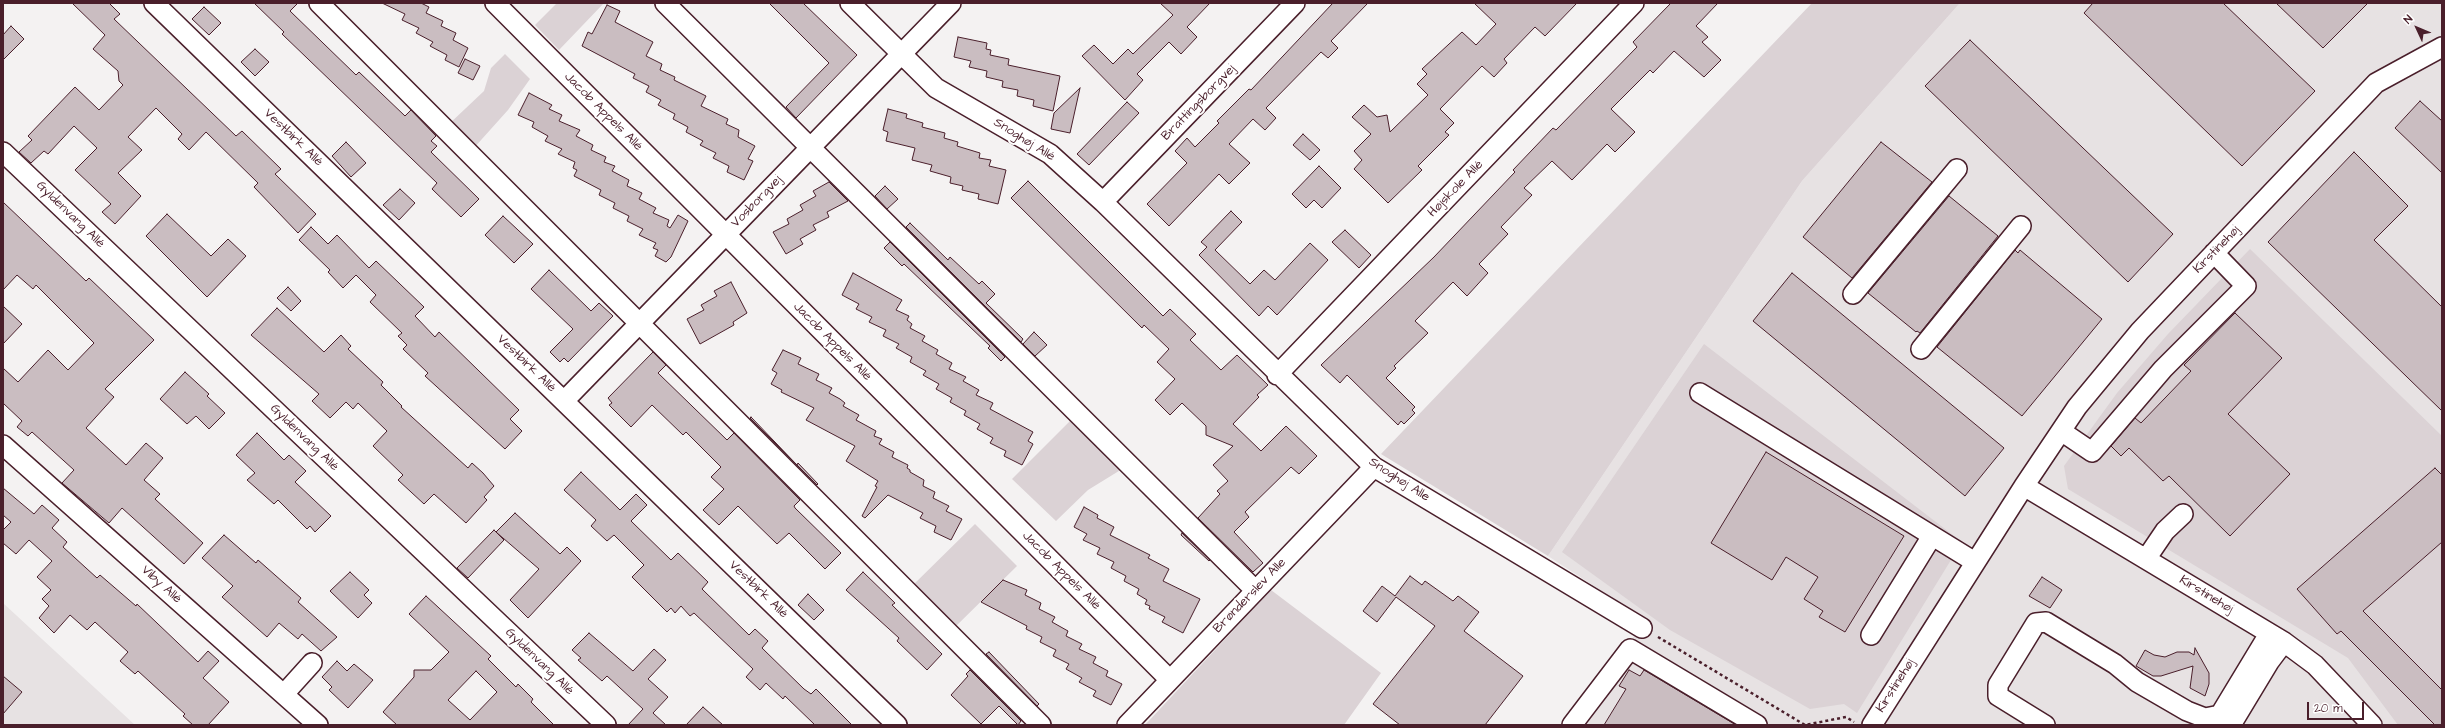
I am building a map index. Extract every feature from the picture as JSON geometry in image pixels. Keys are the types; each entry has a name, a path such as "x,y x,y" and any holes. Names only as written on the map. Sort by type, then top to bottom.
{"street":[{"name":"Vestbirk Allé","path":"154,3 897,725"},
{"path":"319,3 1042,725"},
{"name":"Jacob Appels Allé","path":"494,3 1170,680"},
{"path":"665,3 1255,590"},
{"name":"Snoghøj Allé","path":"850,3 936,88 1050,154 1103,202 1189,288"},
{"name":"Vosborgvej","path":"564,401 810,146 951,3"},
{"name":"Brattingsborgvej","path":"1103,202 1295,3"},
{"name":"Højskole Allé","path":"1277,375 1634,3"},
{"name":"Kirstinehøj","path":"1872,725 1975,562 2077,407 2140,331 2376,83 2442,47"},
{"name":"Gyldenvang Allé","path":"3,152 606,725"},
{"path":"1853,294 1957,169"},
{"path":"1921,349 2021,226"},
{"path":"2061,431 2092,452 2163,369 2246,286 2214,254"},
{"name":"Snoghøj Alle","path":"1189,288 1277,375 1374,467 1642,628"},
{"path":"1700,393 1975,562"},
{"name":"Viby Allé","path":"3,445 318,725"},
{"name":"Brønderslev Alle","path":"1127,725 1374,467"},
{"name":"Kirstinehøj","path":"2024,486 2277,638 2315,665 2372,725"},
{"path":"2146,559 2165,531 2183,514"},
{"path":"1871,635 1932,536"},
{"path":"2044,725 1998,696 1998,685 2036,624 2046,622 2115,664 2137,682 2187,711 2205,718 2220,715 2277,638"},
{"path":"2231,725 2269,662 2277,638"},
{"path":"1572,725 1630,649 1757,725"},
{"path":"284,694 312,663"}],"path":[{"path":"1642,628 1805,725 1846,717 1860,725"}],"shaded area":[{"path":"557,3 604,3 559,50 535,25"},
{"path":"1812,3 1960,3 1802,181 1548,556 1381,454"},
{"path":"1960,3 2442,3 2442,725 1568,725 1646,620 1548,556 1802,181"},
{"path":"505,54 530,79 508,110 473,149 448,125 484,91 491,68"},
{"path":"2250,249 2442,436 2442,725 2398,725 2348,658 2068,489 2064,466 2117,393 2168,334"},
{"path":"1704,344 1962,542 1857,713 1844,704 1810,709 1670,630 1562,552"},
{"path":"1075,416 1127,466 1088,490 1056,521 1012,479"},
{"path":"975,524 1017,566 952,630 910,588"},
{"path":"1271,590 1381,673 1344,725 1145,725"},
{"path":"3,603 135,725 3,725"}],"building":[{"path":"72,3 109,3 120,14 114,19 236,136 242,131 281,169 275,174 316,214 298,233 254,187 258,183 206,132 189,150 178,139 182,134 156,108 128,137 142,150 118,173 141,196 115,224 102,212 111,204 75,170 97,148 74,126 48,154 44,151 31,163 19,152 32,140 28,136 75,87 99,110 123,85 119,81 118,71 93,49 105,35"},
{"path":"254,3 298,3 290,11 356,75 359,72 405,116 411,110 436,136 431,141 437,146 431,152 479,199 461,217 432,189 437,183 282,34 284,32"},
{"path":"382,3 421,3 429,7 426,13 443,21 441,26 456,33 453,40 468,48 459,67 445,60 447,55 430,46 433,42 416,33 419,28 402,20 405,14"},
{"path":"769,3 803,3 857,55 796,118 786,107 829,63"},
{"path":"1160,3 1210,3 1187,27 1197,37 1181,54 1169,42 1137,74 1143,80 1125,100 1082,56 1094,45 1113,64 1128,49 1133,54 1173,15"},
{"path":"1333,3 1368,3 1331,41 1338,48 1328,58 1321,52 1266,108 1276,118 1265,130 1253,119 1229,144 1250,163 1229,184 1219,174 1169,226 1147,204 1187,163 1175,151 1187,138 1195,147 1219,123 1217,121 1249,89 1251,90"},
{"path":"1474,3 1577,3 1545,36 1535,27 1504,59 1507,63 1494,77 1482,66 1440,109 1454,123 1445,132 1449,135 1418,166 1422,170 1388,203 1354,169 1362,160 1354,151 1371,134 1352,117 1364,105 1377,117 1387,115 1390,132 1428,95 1417,84 1427,74 1422,69 1462,32 1476,45 1496,24"},
{"path":"1671,3 1718,3 1696,26 1708,37 1702,42 1721,60 1704,77 1674,51 1653,73 1650,70 1611,109 1635,132 1615,152 1607,144 1572,180 1552,161 1524,188 1532,195 1501,227 1508,234 1479,264 1488,273 1467,296 1453,282 1415,321 1428,333 1394,366 1396,368 1386,378 1415,407 1412,410 1415,413 1404,424 1401,421 1398,425 1347,375 1340,383 1321,365 1434,257 1515,172 1513,170 1553,128 1556,130 1637,47 1633,42"},
{"path":"2093,3 2223,3 2315,91 2242,166 2084,13"},
{"path":"2276,3 2368,3 2323,48"},
{"path":"607,5 620,11 615,22 653,42 646,56 662,64 660,70 675,77 674,80 706,96 701,106 728,119 726,124 739,130 738,137 755,146 748,159 753,161 744,180 727,172 729,166 713,158 716,153 700,145 703,141 686,132 688,127 673,119 675,114 658,105 661,100 646,92 649,86 633,78 635,74 582,46 588,32 592,34"},
{"path":"204,7 221,23 209,35 192,19"},
{"path":"11,26 24,39 3,60 3,35"},
{"path":"958,37 987,43 986,49 991,50 990,55 1009,59 1008,65 1060,76 1053,111 1033,106 1034,100 1017,96 1018,90 1002,87 1003,81 986,77 987,71 969,67 971,61 954,57"},
{"path":"1970,40 2173,234 2128,282 1925,86"},
{"path":"255,49 269,62 255,76 241,62"},
{"path":"465,59 480,66 473,80 458,73"},
{"path":"1080,88 1070,133 1051,129 1054,113"},
{"path":"529,93 552,105 549,109 562,115 559,121 580,130 576,136 593,145 591,150 606,157 604,162 615,166 612,171 629,180 627,186 642,193 639,199 656,208 653,213 669,220 667,226 670,228 678,215 688,221 671,257 666,262 655,256 658,250 653,248 656,243 639,235 643,229 627,221 629,216 613,208 615,203 599,195 601,190 574,176 577,170 573,168 575,162 558,154 562,149 545,141 548,136 532,127 534,122 518,115"},
{"path":"2420,101 2442,121 2442,173 2395,128"},
{"path":"1127,102 1139,113 1089,165 1077,154"},
{"path":"888,109 907,114 906,118 923,123 922,127 945,133 944,138 958,142 957,146 980,153 979,158 991,160 989,166 1006,170 998,204 978,199 979,194 962,190 963,186 950,183 951,177 930,171 932,165 912,160 915,148 886,141 888,132 883,130"},
{"path":"1303,134 1320,150 1310,160 1293,145"},
{"path":"346,142 366,163 351,177 332,156"},
{"path":"1881,142 1932,182 1852,278 1803,237"},
{"path":"2354,152 2408,206 2374,240 2442,307 2442,411 2268,242"},
{"path":"1319,166 1341,188 1322,208 1314,200 1306,208 1292,194"},
{"path":"1028,181 1163,316 1170,309 1196,334 1190,340 1221,370 1237,355 1268,385 1257,395 1259,397 1233,424 1261,451 1286,426 1317,456 1299,474 1291,467 1245,512 1249,517 1234,532 1263,563 1253,572 1198,518 1220,494 1217,491 1228,481 1213,465 1233,446 1206,435 1206,426 1182,403 1170,415 1155,400 1175,379 1157,362 1169,349 1144,325 1142,328 1011,198"},
{"path":"829,182 848,201 827,212 829,217 813,225 816,230 800,239 803,244 786,254 773,232 789,224 787,219 803,210 800,205 816,196 813,191"},
{"path":"885,186 898,199 887,209 875,196"},
{"path":"400,189 415,203 399,220 383,205"},
{"path":"1949,196 1998,236 1920,333 1917,331 1916,332 1868,293"},
{"path":"3,202 86,281 89,278 154,340 105,389 114,397 86,428 126,465 146,443 163,458 144,480 160,494 155,499 203,543 184,564 122,508 109,523 62,483 74,470 32,432 28,436 17,427 22,421 3,403 3,368 18,382 48,350 68,370 94,343 36,285 33,289 17,275 3,290"},
{"path":"1231,211 1242,222 1215,250 1250,284 1264,270 1275,280 1310,243 1328,260 1277,315 1268,306 1259,316 1199,255 1207,247 1201,242"},
{"path":"167,214 211,256 228,239 246,256 207,297 146,236"},
{"path":"503,216 533,244 514,263 485,235"},
{"path":"910,223 948,260 950,257 979,284 982,281 995,294 986,303 1023,339 1021,342 906,227"},
{"path":"311,227 328,244 337,235 369,268 376,261 424,307 415,316 435,337 439,332 519,410 510,419 522,431 505,449 425,376 428,373 403,349 407,345 398,336 402,333 370,302 376,295 356,275 343,288 328,272 330,270 299,240"},
{"path":"1345,230 1371,255 1359,268 1332,242"},
{"path":"890,242 1005,357 1001,361 988,348 990,346 904,264 902,266 884,248"},
{"path":"2015,250 2018,253 2020,250 2102,319 2022,416 1937,347"},
{"path":"549,270 591,311 599,303 613,316 568,362 564,358 560,362 550,352 573,329 531,289"},
{"path":"853,273 902,300 896,310 909,316 907,320 912,324 910,328 925,336 922,341 938,350 936,354 952,363 949,369 966,377 963,381 979,390 976,395 993,403 990,409 1033,432 1028,441 1033,444 1022,465 1004,456 1006,451 990,443 993,438 977,429 980,424 964,415 966,411 950,402 952,398 936,389 939,384 923,375 926,371 910,362 912,357 896,348 899,344 883,336 886,330 869,322 872,317 856,309 859,304 842,295"},
{"path":"1792,273 2004,448 1965,496 1753,321"},
{"path":"731,282 747,313 733,322 734,325 700,344 687,319 704,310 701,305 717,296 714,291"},
{"path":"288,287 301,301 291,311 277,298"},
{"path":"3,306 22,324 3,344"},
{"path":"277,308 324,352 341,335 351,346 348,349 383,382 381,385 402,406 401,407 468,468 472,463 483,473 494,486 484,497 487,500 466,523 434,494 424,504 398,480 403,475 373,446 387,431 358,403 353,409 346,402 330,418 312,401 319,394 251,335"},
{"path":"2235,313 2282,358 2228,414 2290,474 2230,536 2169,476 2163,481 2129,448 2121,456 2111,446 2135,418 2141,423 2191,371 2184,365"},
{"path":"1034,332 1047,345 1035,356 1023,344"},
{"path":"783,350 801,358 798,364 819,374 816,380 832,388 829,393 845,403 843,406 859,415 856,420 876,431 874,436 882,439 879,444 894,452 892,457 908,465 907,468 910,472 924,480 923,486 935,492 933,498 949,506 946,511 962,519 951,540 934,532 936,526 920,518 923,513 888,495 865,518 862,516 877,487 875,486 878,481 846,461 855,446 806,420 814,408 781,392 782,390 771,384 777,373 772,370"},
{"path":"653,352 666,365 658,373 727,440 734,433 800,500 794,506 795,508 841,553 825,569 789,533 777,544 738,506 719,525 703,510 724,489 711,477 721,467 686,432 683,435 652,405 631,427 609,405 612,403 608,398"},
{"path":"185,372 209,394 207,396 225,413 209,429 196,416 187,424 160,399"},
{"path":"751,417 797,465 750,418"},
{"path":"257,433 284,460 289,455 306,471 295,482 331,516 315,532 310,526 307,529 278,500 274,504 247,480 255,473 236,455"},
{"path":"1766,452 1904,536 1845,632 1819,617 1823,611 1804,599 1818,577 1786,557 1772,580 1711,543"},
{"path":"798,463 818,484 817,485 797,465"},
{"path":"2435,468 2442,475 2442,542 2363,611 2442,690 2442,725 2435,725 2341,631 2337,634 2297,589"},
{"path":"581,472 620,510 636,494 647,505 631,521 671,560 678,553 708,582 702,589 749,635 755,629 768,641 762,648 804,689 811,694 816,689 852,725 815,725 785,696 783,699 766,683 760,690 746,677 753,669 694,613 690,616 681,606 675,613 671,608 667,612 632,577 644,565 614,535 607,541 591,526 596,520 564,490"},
{"path":"3,488 34,514 42,505 59,520 52,528 67,542 63,547 97,578 100,575 136,606 137,604 198,662 208,651 219,661 203,678 229,702 208,725 193,725 183,716 185,714 138,671 135,674 120,661 128,652 95,622 87,630 70,615 54,633 39,618 49,606 42,599 51,590 37,577 52,561 29,540 16,554 3,543 3,530 11,522 3,515"},
{"path":"1084,507 1098,515 1097,518 1114,527 1110,535 1150,555 1148,558 1169,569 1163,581 1200,599 1183,633 1162,622 1165,617 1149,609 1150,606 1145,604 1147,600 1137,594 1139,589 1124,581 1126,576 1111,568 1114,562 1097,554 1100,548 1083,540 1087,534 1074,527"},
{"path":"515,513 560,554 567,547 581,561 528,618 510,600 539,569 496,532"},
{"path":"494,530 504,540 468,578 457,568"},
{"path":"1182,533 1210,560 1209,561 1181,535"},
{"path":"224,535 256,563 258,560 301,598 298,602 337,637 321,651 302,634 298,639 279,623 267,637 222,597 233,586 202,558"},
{"path":"350,572 369,590 364,595 372,603 358,618 330,591"},
{"path":"863,572 895,603 892,605 942,654 927,670 897,641 899,638 846,590"},
{"path":"1410,576 1422,585 1425,581 1453,601 1458,596 1479,612 1464,631 1523,676 1485,725 1400,725 1373,704 1435,626 1396,597 1377,622 1363,611 1382,586 1395,596"},
{"path":"2042,577 2062,590 2050,608 2029,596"},
{"path":"1003,580 1027,590 1025,595 1041,603 1039,609 1055,617 1052,622 1068,631 1066,636 1082,644 1079,649 1096,657 1093,663 1108,671 1106,676 1122,684 1111,705 1093,696 1096,691 1079,682 1082,678 1066,669 1069,664 1053,656 1056,650 1040,642 1042,637 1026,629 1027,626 981,602"},
{"path":"808,594 824,610 814,620 798,605"},
{"path":"426,596 491,656 488,659 516,687 518,684 533,699 531,702 554,725 397,725 383,712 414,677 414,670 431,670 449,652 409,614","holes":["476,671 497,692 470,720 448,700"]},
{"path":"589,633 633,671 654,649 666,660 648,679 668,697 653,713 666,725 628,725 643,709 607,676 602,681 578,660 581,658 572,650"},
{"path":"2195,648 2209,673 2209,684 2205,696 2190,688 2193,666 2161,676 2153,676 2136,666 2145,650 2154,655 2165,657 2177,652 2189,652 2194,655"},
{"path":"989,652 1039,704 1037,706 986,654"},
{"path":"337,661 347,671 354,664 373,680 348,708 329,690 332,687 322,677"},
{"path":"970,670 1021,721 1018,725 999,706 981,724 951,695 968,676 966,674"},
{"path":"1629,670 1640,676 1644,670 1736,725 1604,725 1626,689 1619,686"},
{"path":"3,676 22,692 3,714"},
{"path":"703,707 723,725 686,725"}]}
